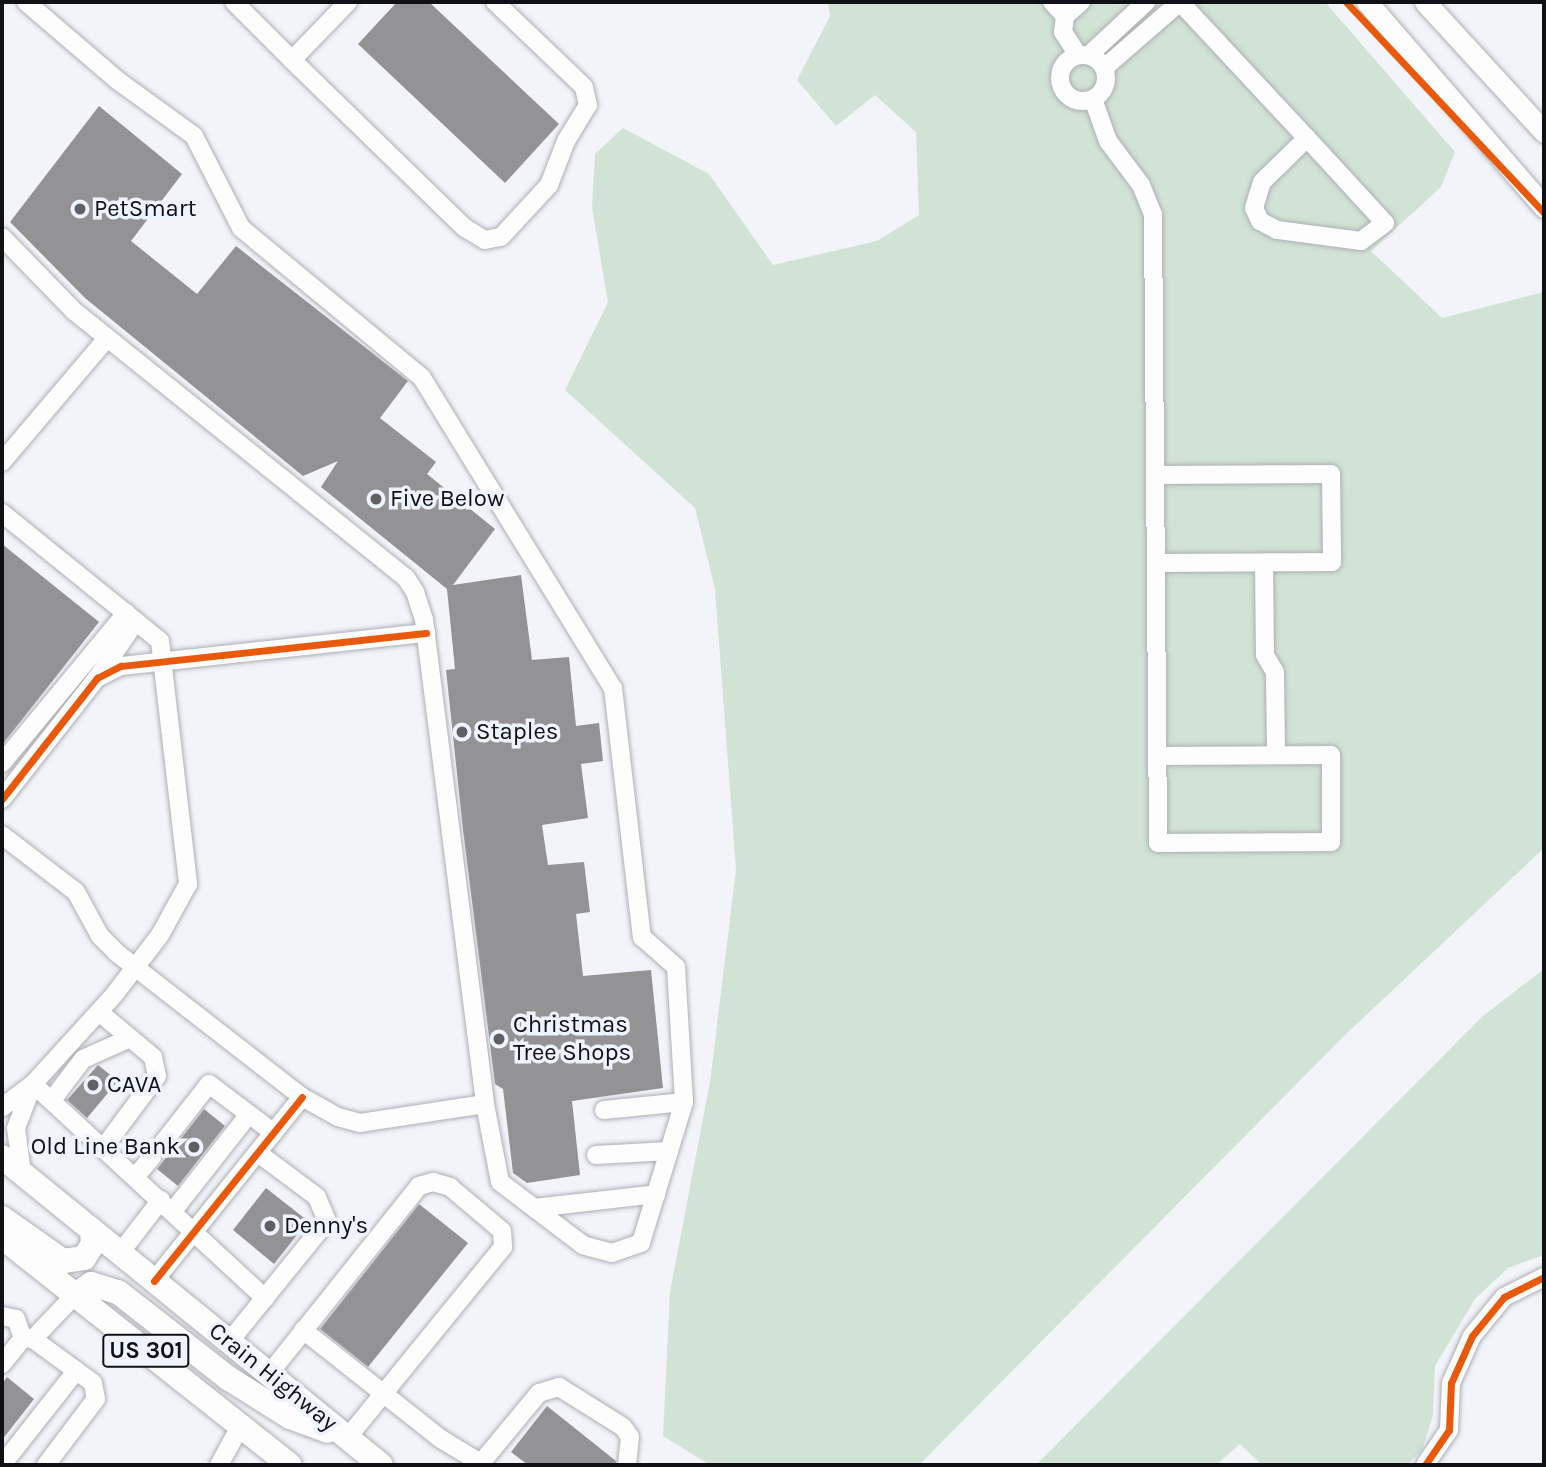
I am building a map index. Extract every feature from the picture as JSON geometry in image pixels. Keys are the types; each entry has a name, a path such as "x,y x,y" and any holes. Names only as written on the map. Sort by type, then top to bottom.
{"highway":[{"name":"Crain Highway","path":"2,1157 381,1465"},
{"path":"2,1219 64,1261 84,1258 93,1244 92,1230"},
{"name":"US 301","path":"2,1237 241,1425 286,1465"},
{"path":"74,1296 91,1284 118,1292 260,1399 317,1430 343,1435"}],"main road":[{"path":"1367,2 1544,207"},
{"path":"1424,2 1544,132"}],"street":[{"path":"2,237 41,280 107,338 406,578 415,592 426,633 485,1104 500,1182 583,1245 612,1253 641,1243 684,1102 676,967 642,937 613,688 422,378 241,228 194,136 117,80 26,2"},
{"path":"234,2 477,238 501,237 549,185 566,141 588,105 584,87 495,2"},
{"path":"292,60 348,2"},
{"path":"1052,2 1065,16"},
{"path":"1081,2 1065,16 1063,32 1083,55 1104,68"},
{"path":"1104,68 1106,83 1093,99 1077,101 1060,86 1065,63 1083,55 1146,2"},
{"path":"1104,68 1180,2 1307,138 1385,223 1361,241 1277,230 1260,221 1254,208 1262,182 1307,138"},
{"path":"1093,99 1108,141 1140,185 1153,214 1160,563 1158,843 1331,842 1331,755 1159,756"},
{"path":"2,462 107,338"},
{"path":"1158,475 1331,474 1332,562 1160,563"},
{"path":"2,513 160,641 166,663 188,884 137,968 33,1084 2,1107"},
{"path":"1264,563 1265,655 1275,672 1276,755"},
{"path":"2,799 97,678 131,617"},
{"path":"2,763 45,711 131,617"},
{"path":"97,678 121,666 426,633"},
{"path":"45,711 61,723"},
{"path":"2,835 76,892 100,936 302,1097 348,1122 360,1123 485,1104"},
{"path":"99,1012 153,1057 157,1076 104,1147"},
{"path":"52,1100 83,1059 130,1038"},
{"path":"33,1084 136,1176 265,1298"},
{"path":"22,1173 16,1128 33,1084"},
{"path":"136,1176 209,1084 274,1133"},
{"path":"154,1281 195,1234 302,1097"},
{"path":"604,1110 684,1102"},
{"path":"120,1253 249,1114"},
{"path":"596,1155 669,1151"},
{"path":"229,1342 327,1221 328,1212 317,1197 258,1153"},
{"path":"269,1374 419,1186 433,1182 450,1186 502,1231 503,1247 384,1392 343,1435"},
{"path":"534,1208 656,1194"},
{"path":"1425,1465 1449,1430 1451,1383 1472,1336 1504,1297 1544,1277"},
{"path":"2,1364 74,1296"},
{"path":"2,1316 16,1319 28,1338 93,1383 96,1399 46,1465"},
{"path":"303,1331 487,1465 531,1402 549,1388 570,1391 623,1427 631,1449 627,1465"},
{"path":"2,1465 76,1371"},
{"path":"219,1465 241,1425"}],"green space":[{"path":"828,2 1325,2 1455,152 1441,187 1371,251 1442,318 1544,292 1544,848 1346,1034 919,1465 710,1465 663,1436 670,1292 710,1082 736,870 715,589 695,508 565,390 608,302 592,207 595,154 623,128 709,174 773,265 877,241 919,215 916,132 875,95 836,126 797,80 830,16"},
{"path":"1544,969 1544,1255 1508,1268 1475,1299 1435,1366 1433,1415 1422,1450 1407,1465 1262,1465 1240,1444 1216,1465 1036,1465 1483,1016"}],"building":[{"path":"397,2 429,2 559,124 505,183 358,44"},
{"path":"99,106 182,174 131,241 197,294 236,246 408,381 380,418 436,462 427,474 495,529 453,585 521,575 532,660 569,657 576,726 599,723 603,761 581,764 588,818 542,825 548,865 584,862 590,912 576,914 583,976 651,970 663,1088 572,1101 580,1175 527,1183 513,1173 503,1089 495,1084 463,830 446,670 455,669 447,589 321,487 338,461 303,476 85,298 10,222"},
{"path":"2,544 99,622 2,745"},
{"name":"CAVA","path":"98,1065 118,1081 87,1118 67,1100"},
{"name":"Old Line Bank","path":"204,1109 225,1126 178,1186 157,1169"},
{"name":"Denny's","path":"266,1188 308,1221 274,1264 233,1230"},
{"path":"419,1204 468,1243 368,1367 320,1329"},
{"path":"7,1377 34,1399 2,1440 2,1384"},
{"path":"547,1406 616,1461 616,1465 528,1465 511,1452"}],"cycle path":[{"path":"1346,2 1544,213"},
{"path":"2,799 97,678 121,666 426,633"},
{"path":"154,1281 302,1097"},
{"path":"1425,1465 1449,1430 1451,1383 1472,1336 1504,1297 1544,1277"}],"place":[{"name":"PetSmart","path":"80,209"},
{"name":"Five Below","path":"376,499"},
{"name":"Staples","path":"462,732"},
{"name":"Christmas Tree Shops","path":"499,1039"},
{"name":"CAVA","path":"93,1085"},
{"name":"Old Line Bank","path":"194,1147"},
{"name":"Denny's","path":"270,1226"}]}
